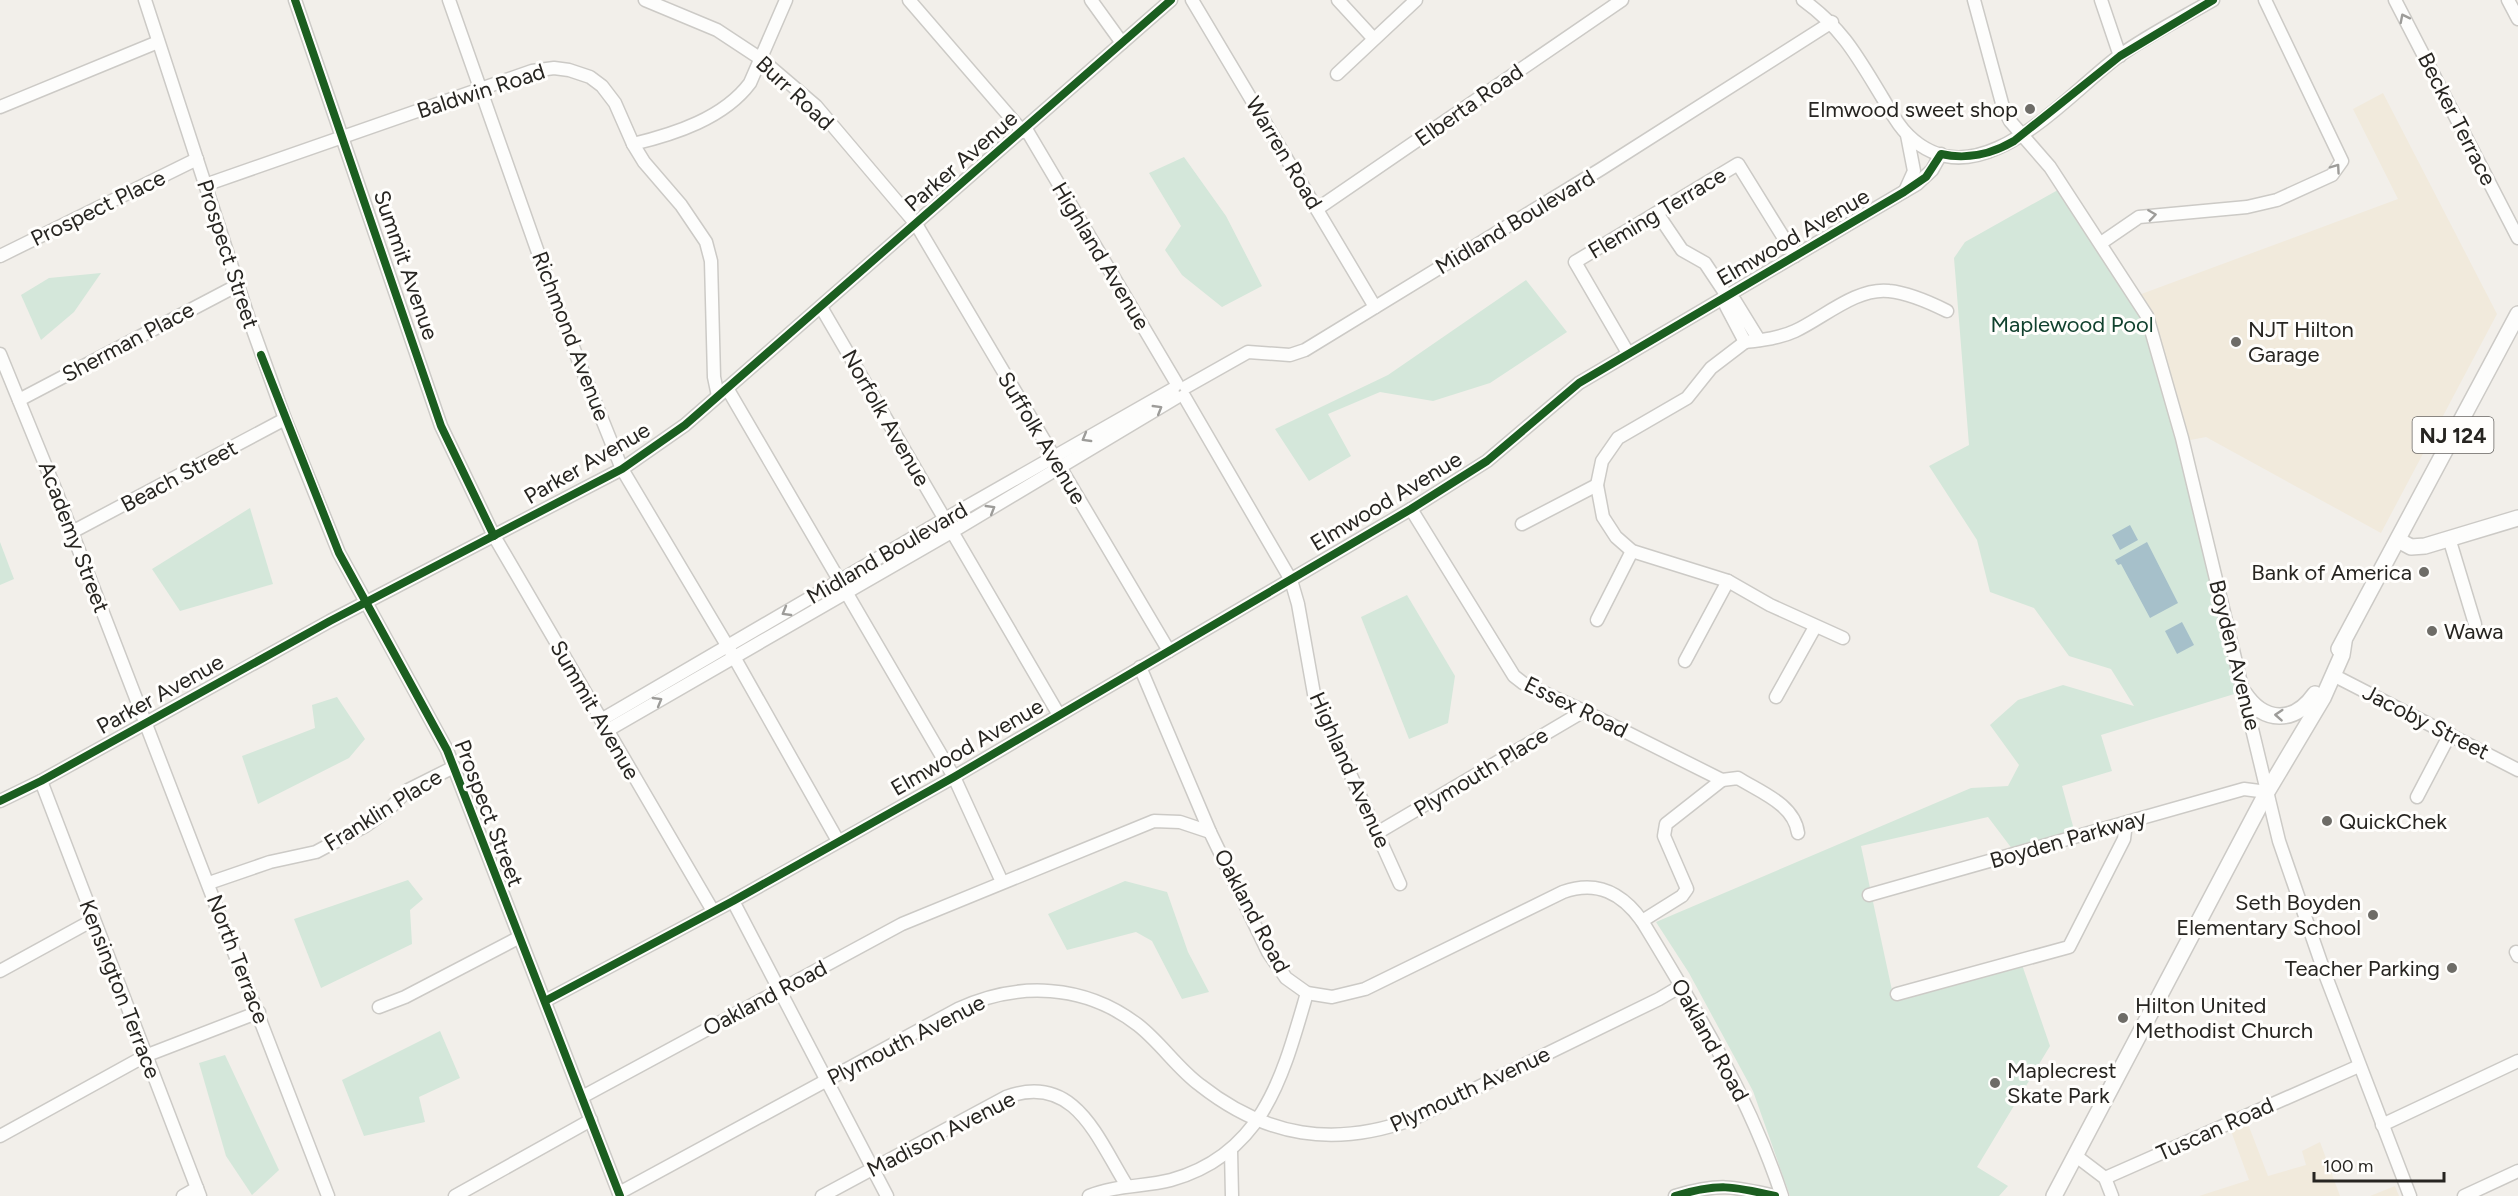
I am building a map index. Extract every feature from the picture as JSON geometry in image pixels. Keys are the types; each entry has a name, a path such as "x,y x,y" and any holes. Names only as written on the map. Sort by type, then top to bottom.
{"main road":[{"name":"NJ 124","path":"2295,742 2294,735 2315,694 2516,317"},
{"path":"2398,540 2411,547 2518,518"},
{"name":"NJ 124","path":"2054,1196 2268,792 2295,742 2300,740 2333,675 2344,642"},
{"path":"2244,693 2257,708 2281,716 2290,716 2303,709 2315,694"}],"street":[{"name":"Prospect Street","path":"145,0 238,285 285,420 339,554 447,750 619,1195"},
{"name":"Summit Avenue","path":"295,0 344,137 441,426 494,536 713,911"},
{"name":"Richmond Avenue","path":"449,0 559,312 622,469 731,652 838,841"},
{"name":"Burr Road","path":"645,0 717,30 761,59 816,106 916,224"},
{"path":"633,144 721,112 746,89 786,0"},
{"name":"Highland Avenue","path":"909,0 1024,130 1291,579 1298,604 1314,694 1400,884"},
{"path":"1091,0 1122,43"},
{"name":"Parker Avenue","path":"0,801 41,781 365,603 622,469 685,425 1171,0"},
{"name":"Warren Road","path":"1192,0 1375,307"},
{"path":"1338,0 1373,38"},
{"path":"1338,74 1373,38 1416,0"},
{"name":"Elberta Road","path":"1317,209 1622,0"},
{"path":"1803,0 1832,22 1907,135 1914,171 1904,192"},
{"name":"Boyden Avenue","path":"1974,0 2003,107 2022,136 2045,160 2102,243 2147,316 2182,438 2268,792 2271,815 2300,904 2409,1196"},
{"path":"2101,0 2120,56"},
{"path":"1907,135 1941,154 1970,156 1988,153 2022,136 2120,56 2213,0"},
{"path":"2102,243 2139,217 2247,207 2277,200 2319,183 2338,168 2342,161 2265,0"},
{"name":"Becker Terrace","path":"2395,0 2518,238"},
{"path":"2508,0 2518,19"},
{"name":"Midland Boulevard","path":"843,586 952,532 1057,462 1248,352 1298,353 1601,169 1832,22"},
{"path":"0,107 158,42"},
{"name":"Baldwin Road","path":"205,185 539,69 554,68 576,72 596,82 612,97 633,144 706,242 711,261 714,377 723,392"},
{"name":"Elmwood Avenue","path":"545,1001 733,901 954,777 1411,509 1487,461 1579,383 1628,352 1904,192 1926,177 1941,154"},
{"name":"Prospect Place","path":"0,256 197,159"},
{"name":"Fleming Terrace","path":"1628,352 1575,262 1738,164 1795,256"},
{"path":"1657,213 1682,250 1706,263 1726,296 1735,301 1759,340"},
{"name":"Suffolk Avenue","path":"916,224 1168,651"},
{"name":"Sherman Place","path":"19,400 238,285"},
{"path":"1843,638 1815,627 1728,581 1632,551 1616,537 1604,517 1597,485 1602,461 1618,438 1687,398 1711,368 1745,342 1794,331 1850,301 1872,293 1888,291 1947,311"},
{"path":"1726,296 1726,306 1745,342"},
{"name":"Norfolk Avenue","path":"821,307 1059,715"},
{"name":"Academy Street","path":"0,354 146,722"},
{"path":"723,392 843,586 954,777 1002,882"},
{"name":"Beach Street","path":"72,532 285,420"},
{"name":"Midland Boulevard","path":"604,725 843,586 945,519 1057,462"},
{"path":"1522,524 1597,485"},
{"name":"Essex Road","path":"1411,509 1514,676 1523,683 1722,780 1732,776 1738,778 1785,807 1797,823 1798,833"},
{"path":"2449,538 2475,624"},
{"path":"1597,620 1632,551"},
{"path":"1685,661 1728,581"},
{"path":"1776,697 1815,627"},
{"path":"1140,667 1210,832"},
{"name":"Jacoby Street","path":"2333,675 2518,770"},
{"name":"Plymouth Place","path":"1377,833 1584,711"},
{"name":"North Terrace","path":"146,722 260,1012 328,1196"},
{"path":"2417,797 2450,734"},
{"name":"Franklin Place","path":"209,883 270,862 316,852 365,826 388,810 408,790 454,767"},
{"path":"1642,921 1682,896 1687,889 1664,836 1666,824 1670,818 1722,780"},
{"name":"Kensington Terrace","path":"41,781 199,1192"},
{"name":"Boyden Parkway","path":"1869,895 2244,789 2268,792"},
{"name":"Oakland Road","path":"582,1097 902,924 1154,821 1180,822 1210,832 1275,965 1286,978 1307,993 1332,997 1365,989 1575,888 1600,888 1612,892 1632,906 1728,1065 1768,1154 1782,1196"},
{"path":"1897,994 2069,947 2124,839 2126,824"},
{"path":"733,901 887,1196"},
{"path":"0,971 93,920"},
{"path":"379,1007 405,997 518,938"},
{"name":"Plymouth Avenue","path":"619,1195 974,1001 1008,992 1059,991 1093,1000 1124,1015 1152,1036 1198,1084 1257,1122 1321,1135 1345,1136 1387,1129 1413,1119 1682,986"},
{"path":"1089,1196 1127,1186 1172,1179 1212,1163 1231,1150 1257,1122 1287,1062 1307,993"},
{"path":"0,1136 146,1056 260,1012"},
{"path":"2382,1125 2518,1061"},
{"name":"Tuscan Road","path":"2105,1178 2359,1066"},
{"name":"Madison Avenue","path":"822,1196 1006,1097 1021,1092 1043,1091 1061,1097 1077,1109 1127,1186"},
{"path":"455,1196 591,1120"},
{"path":"1231,1150 1232,1196"},
{"path":"2076,1156 2105,1178 2112,1196"},
{"path":"2464,1196 2518,1171"},
{"path":"1675,1196 1707,1188 1730,1186 1775,1196"},
{"path":"183,1196 199,1192"}],"shaded area":[{"name":"NJT Hilton Garage","path":"2383,93 2497,314 2381,533 2206,437 2180,442 2136,296 2398,199 2353,109"},
{"path":"2248,1124 2268,1176 2306,1165 2302,1151 2320,1142 2340,1196 2199,1196 2249,1180 2231,1131"},
{"path":"2395,1186 2399,1196 2370,1196"}],"green space":[{"path":"1184,157 1226,216 1262,286 1222,307 1182,275 1165,250 1181,226 1149,173"},
{"name":"Maplewood Pool","path":"2065,186 2136,296 2180,442 2244,691 2101,735 2112,771 2062,786 2076,837 2016,854 1988,817 1861,846 1893,995 2020,959 2050,1046 1977,1167 2008,1186 1999,1196 1790,1196 1753,1091 1689,973 1656,922 1971,788 2008,786 2019,765 1990,725 2018,700 2063,685 2134,706 2111,669 2069,656 2034,608 1990,592 1977,540 1929,466 1969,445 1954,258 1965,242"},
{"path":"101,273 74,312 41,340 21,295 49,278"},
{"path":"1526,280 1567,332 1490,383 1433,401 1380,392 1328,414 1351,456 1309,481 1275,429 1388,375"},
{"path":"250,508 273,584 180,611 152,569"},
{"path":"0,542 14,579 0,585"},
{"path":"1407,595 1455,676 1448,723 1409,739 1361,617"},
{"path":"337,697 365,739 349,758 258,804 242,756 315,728 312,705"},
{"path":"408,880 423,899 410,910 412,944 321,988 294,919"},
{"path":"1125,881 1167,892 1188,952 1209,992 1182,999 1152,941 1136,932 1067,950 1048,914"},
{"path":"440,1031 460,1078 419,1097 425,1122 364,1136 342,1080"},
{"path":"225,1055 279,1170 252,1195 226,1156 199,1063"}],"water":[{"path":"2130,525 2138,540 2120,550 2112,535"},
{"path":"2147,542 2178,603 2150,618 2121,564 2118,565 2115,560"},
{"path":"2182,622 2194,645 2177,654 2165,631"}],"cycle path":[{"path":"295,0 441,426 494,536"},
{"path":"0,801 41,781 330,621 622,469 685,425 1171,0"},
{"path":"545,1001 733,901 954,777 1411,509 1487,461 1579,383 1904,192 1926,177 1941,154 1979,155 2014,141 2120,56 2213,0"},
{"path":"261,355 339,553 447,750 620,1196"},
{"path":"1675,1196 1703,1189 1725,1187 1775,1196"}],"place":[{"name":"Elmwood sweet shop","path":"2030,109"},
{"name":"NJT Hilton Garage","path":"2236,342"},
{"name":"Bank of America","path":"2424,572"},
{"name":"Wawa","path":"2432,631"},
{"name":"QuickChek","path":"2327,821"},
{"name":"Seth Boyden Elementary School","path":"2373,915"},
{"name":"Teacher Parking","path":"2452,968"},
{"name":"Hilton United Methodist Church","path":"2123,1018"},
{"name":"Maplecrest Skate Park","path":"1995,1083"}]}
